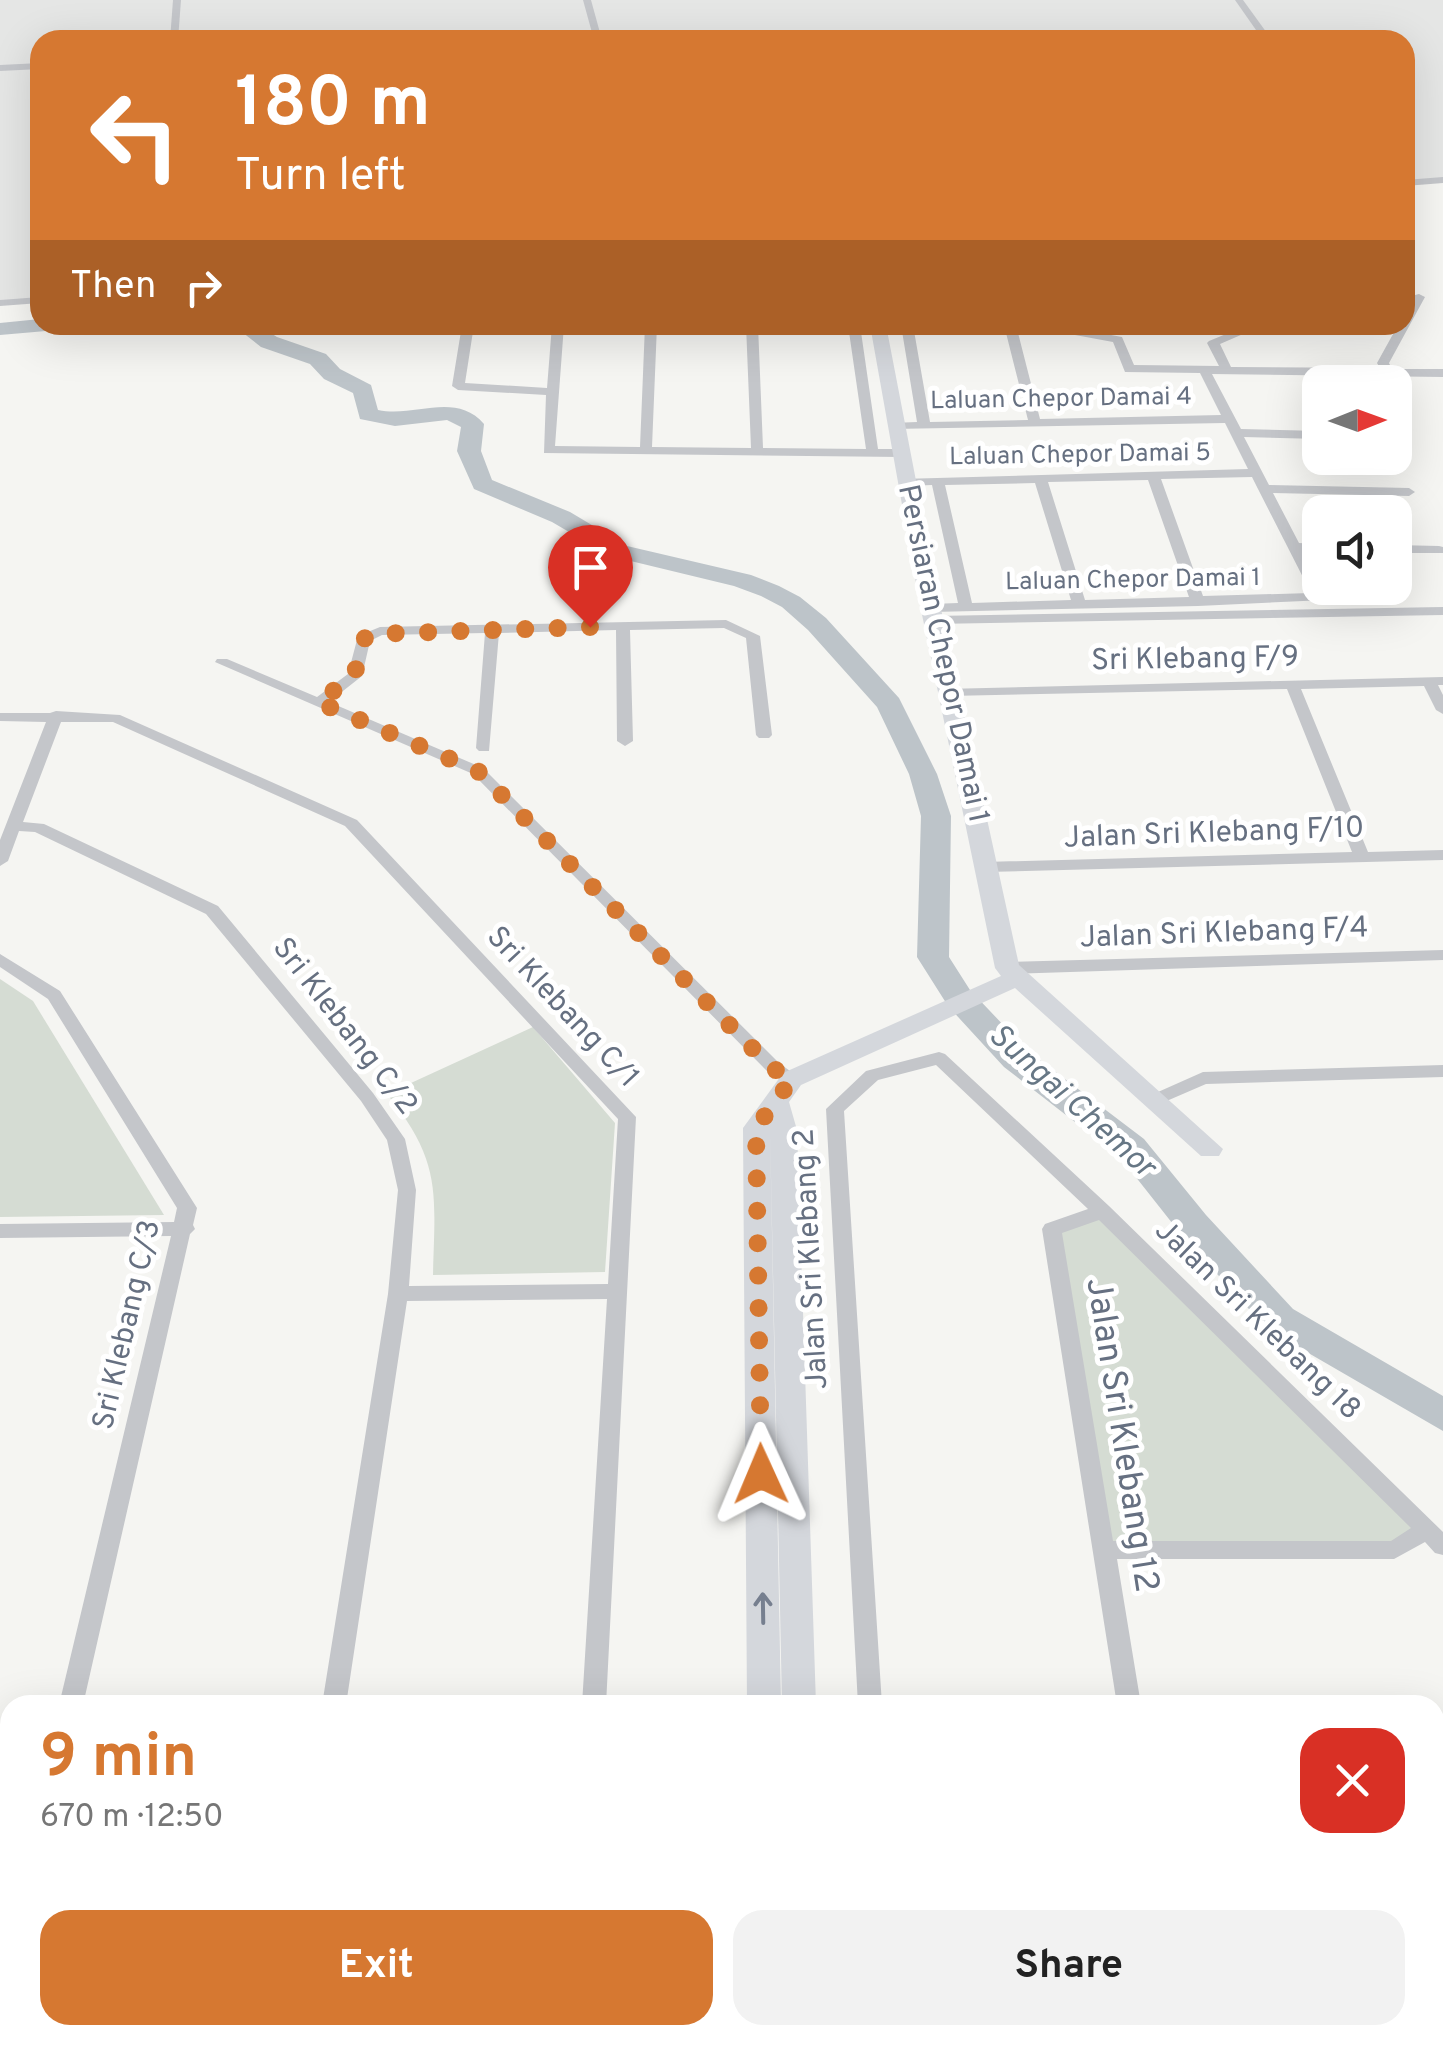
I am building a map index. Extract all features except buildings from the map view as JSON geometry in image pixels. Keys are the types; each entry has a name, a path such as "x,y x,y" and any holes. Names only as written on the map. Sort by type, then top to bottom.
{"street":[{"path":"175,30 177,0"},
{"path":"587,0 595,30"},
{"path":"1240,0 1261,30"},
{"path":"0,68 30,66"},
{"path":"1415,182 1443,180"},
{"path":"1415,304 1419,297"},
{"path":"0,303 30,301"},
{"path":"466,335 458,386 553,392"},
{"path":"557,335 548,450 901,453"},
{"path":"646,452 651,335"},
{"path":"752,335 757,451"},
{"path":"855,335 872,450"},
{"name":"Persiaran Chepor Damai 1","path":"880,335 949,692 1012,973"},
{"path":"909,335 924,425"},
{"path":"1013,335 1035,424"},
{"path":"1095,335 1118,339 1129,369 1302,371"},
{"path":"1226,371 1214,343 1234,335"},
{"path":"1383,365 1398,335"},
{"name":"Laluan Chepor Damai 1","path":"933,614 966,607 1317,600 1320,595 1204,370"},
{"path":"1412,372 1443,373"},
{"name":"Laluan Chepor Damai 4","path":"896,426 1228,419"},
{"path":"1235,433 1302,435"},
{"name":"Laluan Chepor Damai 5","path":"906,482 1256,474"},
{"path":"1154,479 1198,602"},
{"path":"1041,480 1080,604"},
{"path":"938,482 966,607"},
{"path":"1264,490 1410,492"},
{"path":"1295,547 1302,547"},
{"path":"1412,549 1439,550"},
{"path":"933,614 1443,611"},
{"path":"318,702 354,676 364,639 370,634 726,624 754,636 764,735"},
{"path":"622,626 625,742"},
{"path":"484,748 492,629"},
{"path":"222,662 478,771 772,1068 784,1091 799,1695"},
{"path":"1436,681 1443,710"},
{"name":"Sri Klebang F/9","path":"949,692 1436,681"},
{"path":"1292,686 1362,857"},
{"name":"Sri Klebang C/1","path":"0,716 115,718 352,823 627,1117 595,1695"},
{"path":"0,861 56,716"},
{"name":"Sri Klebang C/2","path":"13,826 38,827 212,910 396,1138 407,1190 398,1294 336,1695"},
{"name":"Jalan Sri Klebang F/10","path":"986,867 1443,855"},
{"name":"Jalan Sri Klebang F/4","path":"1012,973 1443,955"},
{"name":"Sri Klebang C/3","path":"0,959 54,995 187,1208 73,1695"},
{"path":"764,1695 756,1128 784,1091 988,989 1012,973 1210,1149"},
{"name":"Jalan Sri Klebang 18","path":"835,1109 872,1075 939,1058 1102,1211 1435,1538"},
{"path":"1155,1100 1203,1078 1443,1071"},
{"name":"Jalan Sri Klebang 2","path":"835,1109 869,1695"},
{"name":"Jalan Sri Klebang 12","path":"1102,1211 1052,1229 1127,1695"},
{"path":"0,1230 185,1229"},
{"path":"398,1294 617,1291"},
{"path":"1104,1550 1394,1550 1435,1538"}],"shaded area":[{"path":"0,0 1443,0 1443,181 1415,183 1415,30 30,30 30,301 0,303"},
{"path":"0,979 33,1001 164,1215 0,1217"},
{"path":"533,1027 615,1123 605,1272 433,1275 434,1199 426,1159 418,1139 387,1094"},
{"path":"1102,1211 1426,1530 1394,1550 1104,1550 1052,1229"}],"waterway":[{"name":"Sungai Chemor","path":"0,329 30,326"},
{"name":"Sungai Chemor","path":"259,335 318,359 332,374 363,390 368,414 395,419 447,413 473,424 469,451 482,484 561,517 619,551 742,580 770,591 791,602 817,624 889,704 923,774 936,816 933,957 959,998 1016,1059 1132,1148 1193,1224 1280,1319 1443,1415"}],"route":[{"path":"590,627 380,631 364,639 354,676 318,702 478,771 772,1068 792,1079 756,1128 761,1474"}]}
